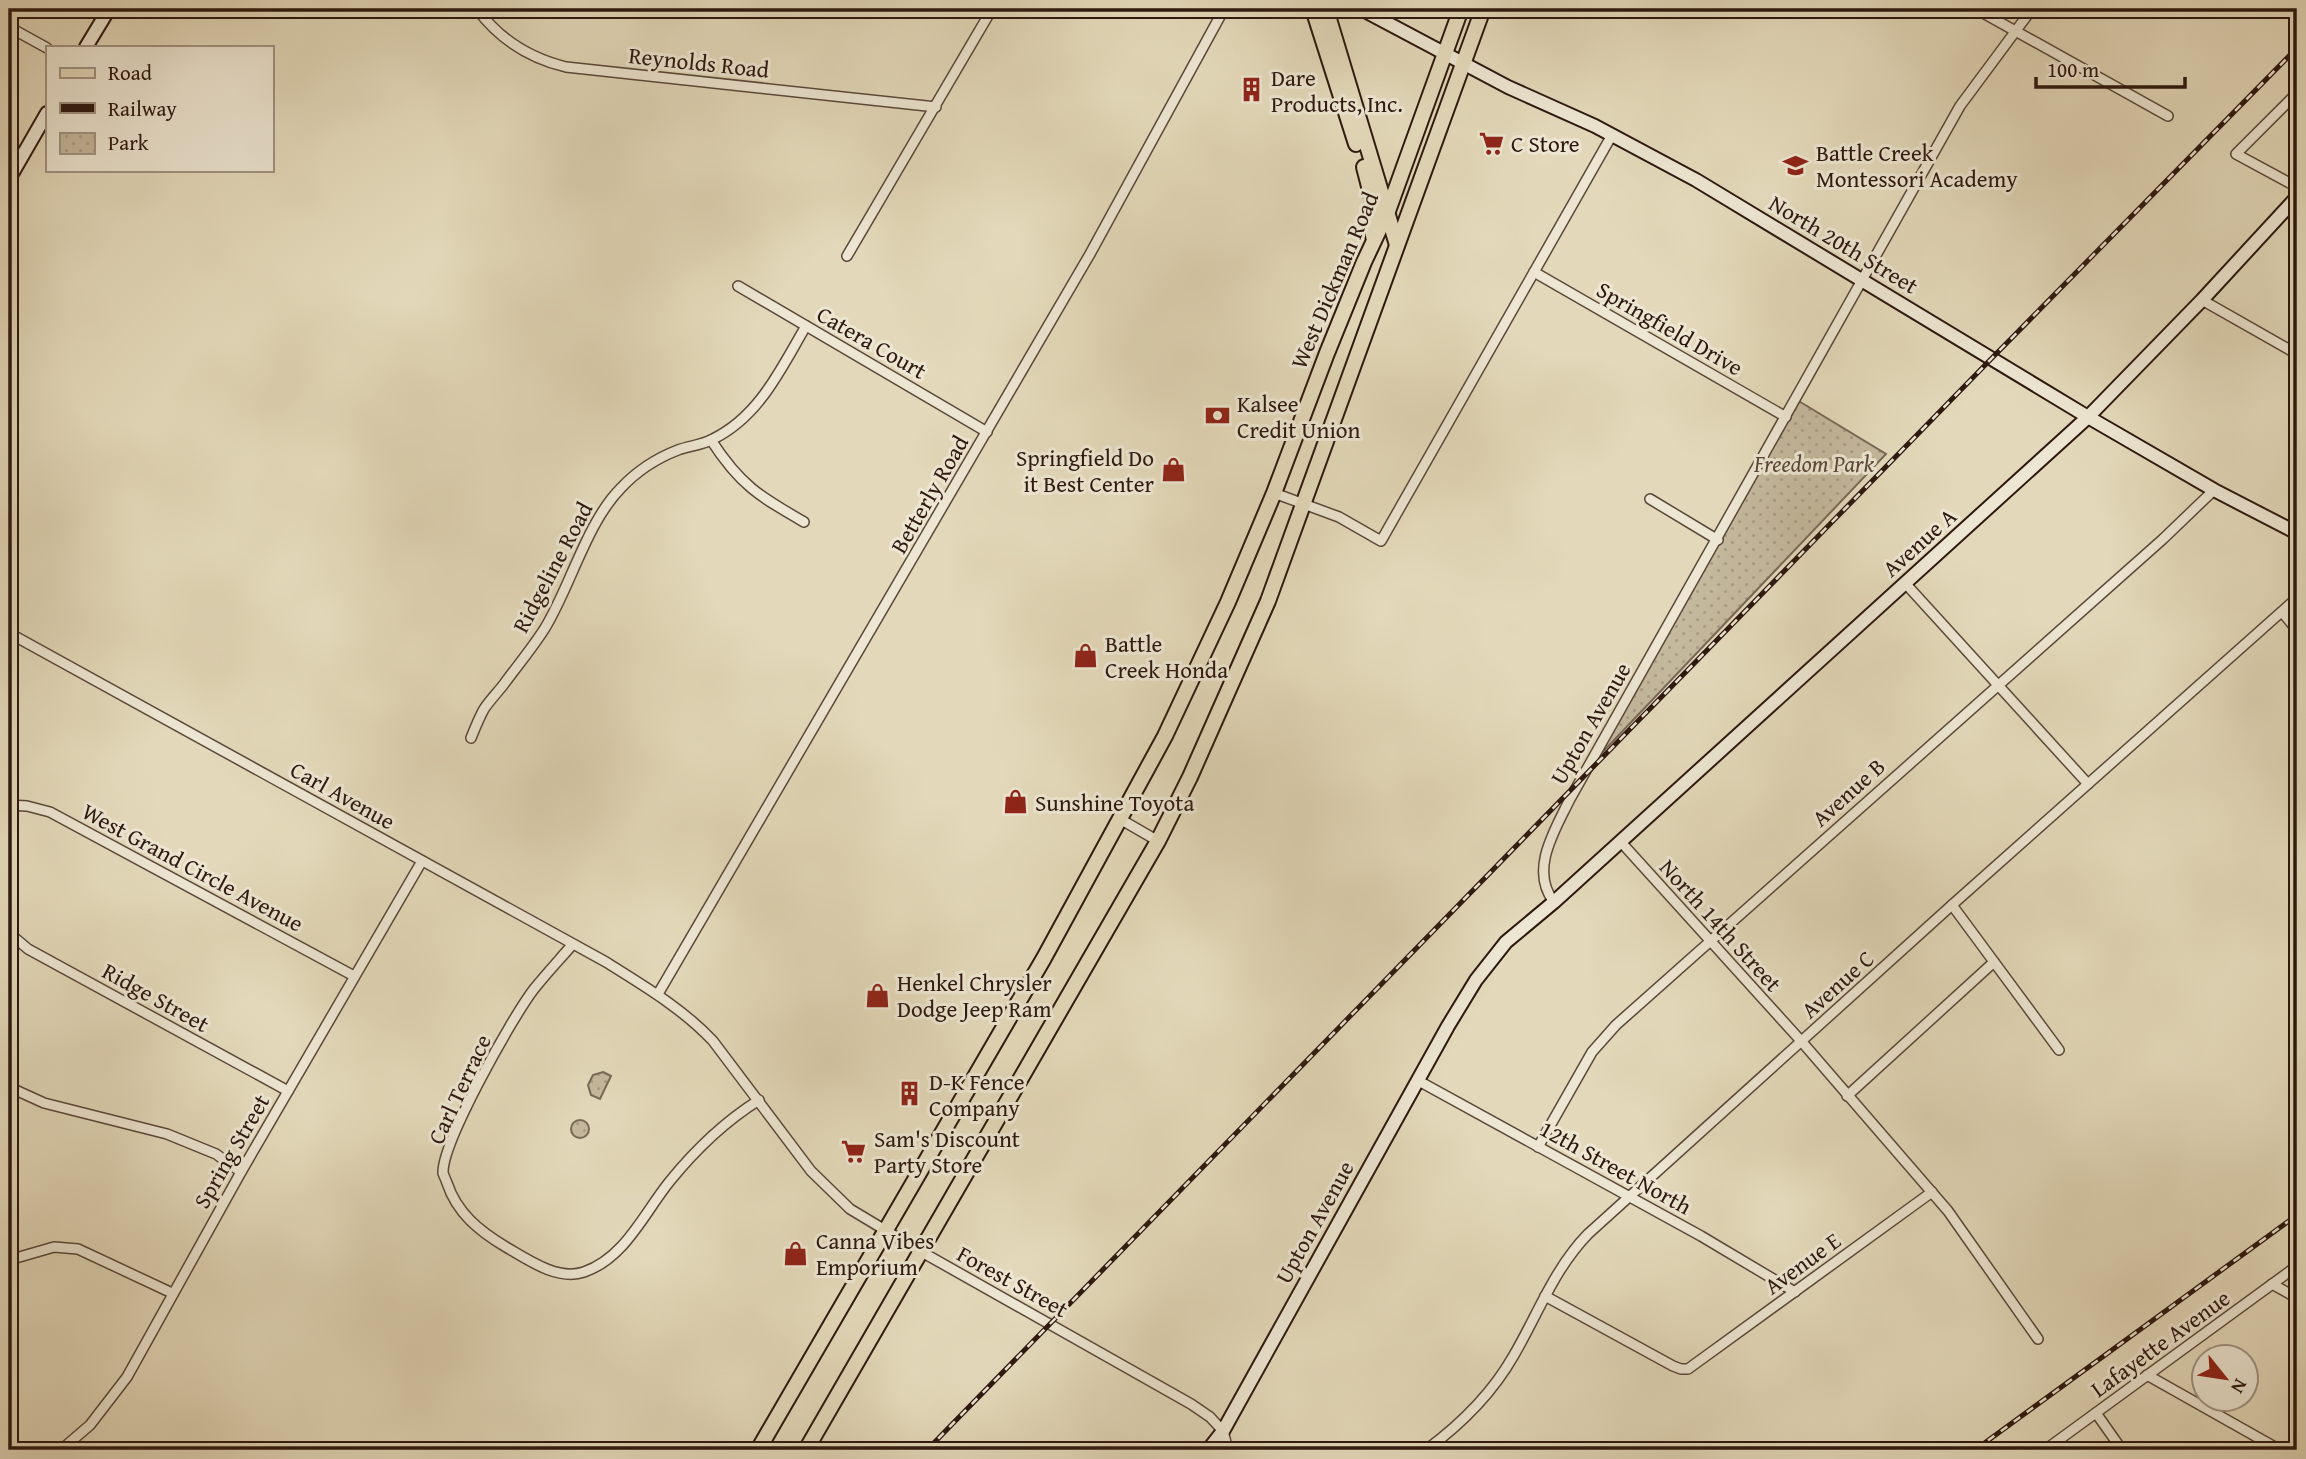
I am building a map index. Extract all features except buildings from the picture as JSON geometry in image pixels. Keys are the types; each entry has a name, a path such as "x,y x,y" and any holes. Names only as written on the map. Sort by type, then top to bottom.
{"main road":[{"path":"1313,9 1368,182 1374,219 1372,246"},
{"path":"1326,9 1397,246"},
{"name":"West Dickman Road","path":"758,1450 1044,958 1165,736 1228,602 1274,494 1327,353 1388,211 1461,9"},
{"name":"West Dickman Road","path":"806,1450 1158,841 1214,726 1268,601 1304,506 1483,9"}],"street":[{"path":"87,46 109,9"},
{"name":"Reynolds Road","path":"477,9 505,39 526,54 566,67 936,107"},
{"path":"847,256 992,9"},
{"name":"Betterly Road","path":"657,993 1090,254 1224,9"},
{"name":"North 20th Street","path":"1361,9 1508,88 1612,135 1724,196 2088,417 2214,490 2297,533"},
{"path":"1976,9 2168,116"},
{"name":"Upton Avenue","path":"1208,1450 1223,1431 1417,1080 1475,981 1506,942 1554,902 1546,892 1543,881 1550,837 1960,106 2032,9"},
{"path":"9,27 46,47"},
{"path":"2297,93 2236,154 2297,187"},
{"path":"9,178 46,116"},
{"path":"1274,494 1339,517 1381,541 1612,135"},
{"name":"Avenue A","path":"1554,902 2088,417 2297,197"},
{"name":"Springfield Drive","path":"1534,272 1786,417"},
{"name":"Catera Court","path":"738,286 987,432"},
{"path":"2202,300 2297,354"},
{"name":"Ridgeline Road","path":"471,738 485,707 545,628 594,527 620,488 654,461 677,450 711,440 731,429 760,402 806,326"},
{"path":"711,440 740,479 759,496 804,523"},
{"name":"Avenue B","path":"1538,1147 1592,1052 1616,1025 2214,490"},
{"path":"1650,499 1718,540"},
{"path":"1905,583 2088,784"},
{"name":"Avenue C","path":"1426,1450 1453,1430 1498,1378 1514,1356 1573,1250 1952,905 2297,598"},
{"path":"2282,612 2297,630"},
{"path":"9,650 12,635"},
{"name":"Carl Avenue","path":"12,635 606,962 657,993"},
{"name":"West Grand Circle Avenue","path":"9,805 50,812 73,823 354,976"},
{"path":"1120,819 1158,841"},
{"name":"North 14th Street","path":"1620,841 1802,1042 1932,1192 1991,1270 2038,1339"},
{"name":"Spring Street","path":"61,1450 90,1425 127,1377 241,1172 422,861"},
{"path":"1952,905 2059,1050"},
{"name":"Ridge Street","path":"9,933 28,949 288,1091"},
{"name":"Carl Terrace","path":"572,945 533,990 502,1041 449,1148 443,1173 451,1196 475,1227 542,1267 562,1274 582,1273 606,1262 619,1250 669,1182 704,1142 733,1116 759,1100"},
{"path":"1847,1096 1994,962"},
{"name":"Forest Street","path":"657,993 694,1021 732,1064 811,1171 850,1209 1191,1404 1210,1417 1223,1431"},
{"name":"12th Street North","path":"1417,1080 1701,1236 1795,1292"},
{"path":"9,1087 44,1103 167,1134 216,1154 241,1172"},
{"name":"Avenue E","path":"1545,1296 1673,1366 1681,1369 1696,1365 1932,1192"},
{"path":"9,1260 54,1247 78,1249 172,1293"},
{"name":"Lafayette Avenue","path":"2045,1450 2297,1266"},
{"path":"2272,1284 2297,1298"},
{"path":"2147,1375 2280,1450"},
{"path":"2096,1413 2122,1450"},
{"path":"1223,1431 1228,1450"}],"green space":[{"name":"Freedom Park","path":"1797,400 1886,454 1598,757"},
{"path":"603,1072 611,1076 600,1099 591,1095 588,1085 593,1075"},
{"path":"580,1120 586,1123 589,1129 586,1135 580,1138 574,1135 571,1129 574,1123"}],"railway":[{"path":"927,1450 2297,48"},
{"path":"1975,1450 2297,1215"}],"place":[{"name":"Dare Products, Inc.","path":"1251,90"},
{"name":"C Store","path":"1491,143"},
{"name":"Battle Creek Montessori Academy","path":"1796,165"},
{"name":"Kalsee Credit Union","path":"1217,416"},
{"name":"Springfield Do it Best Center","path":"1174,470"},
{"name":"Battle Creek Honda","path":"1085,656"},
{"name":"Sunshine Toyota","path":"1015,802"},
{"name":"Henkel Chrysler Dodge Jeep Ram","path":"877,995"},
{"name":"D-K Fence Company","path":"909,1094"},
{"name":"Sam's Discount Party Store","path":"854,1151"},
{"name":"Canna Vibes Emporium","path":"796,1253"}]}
